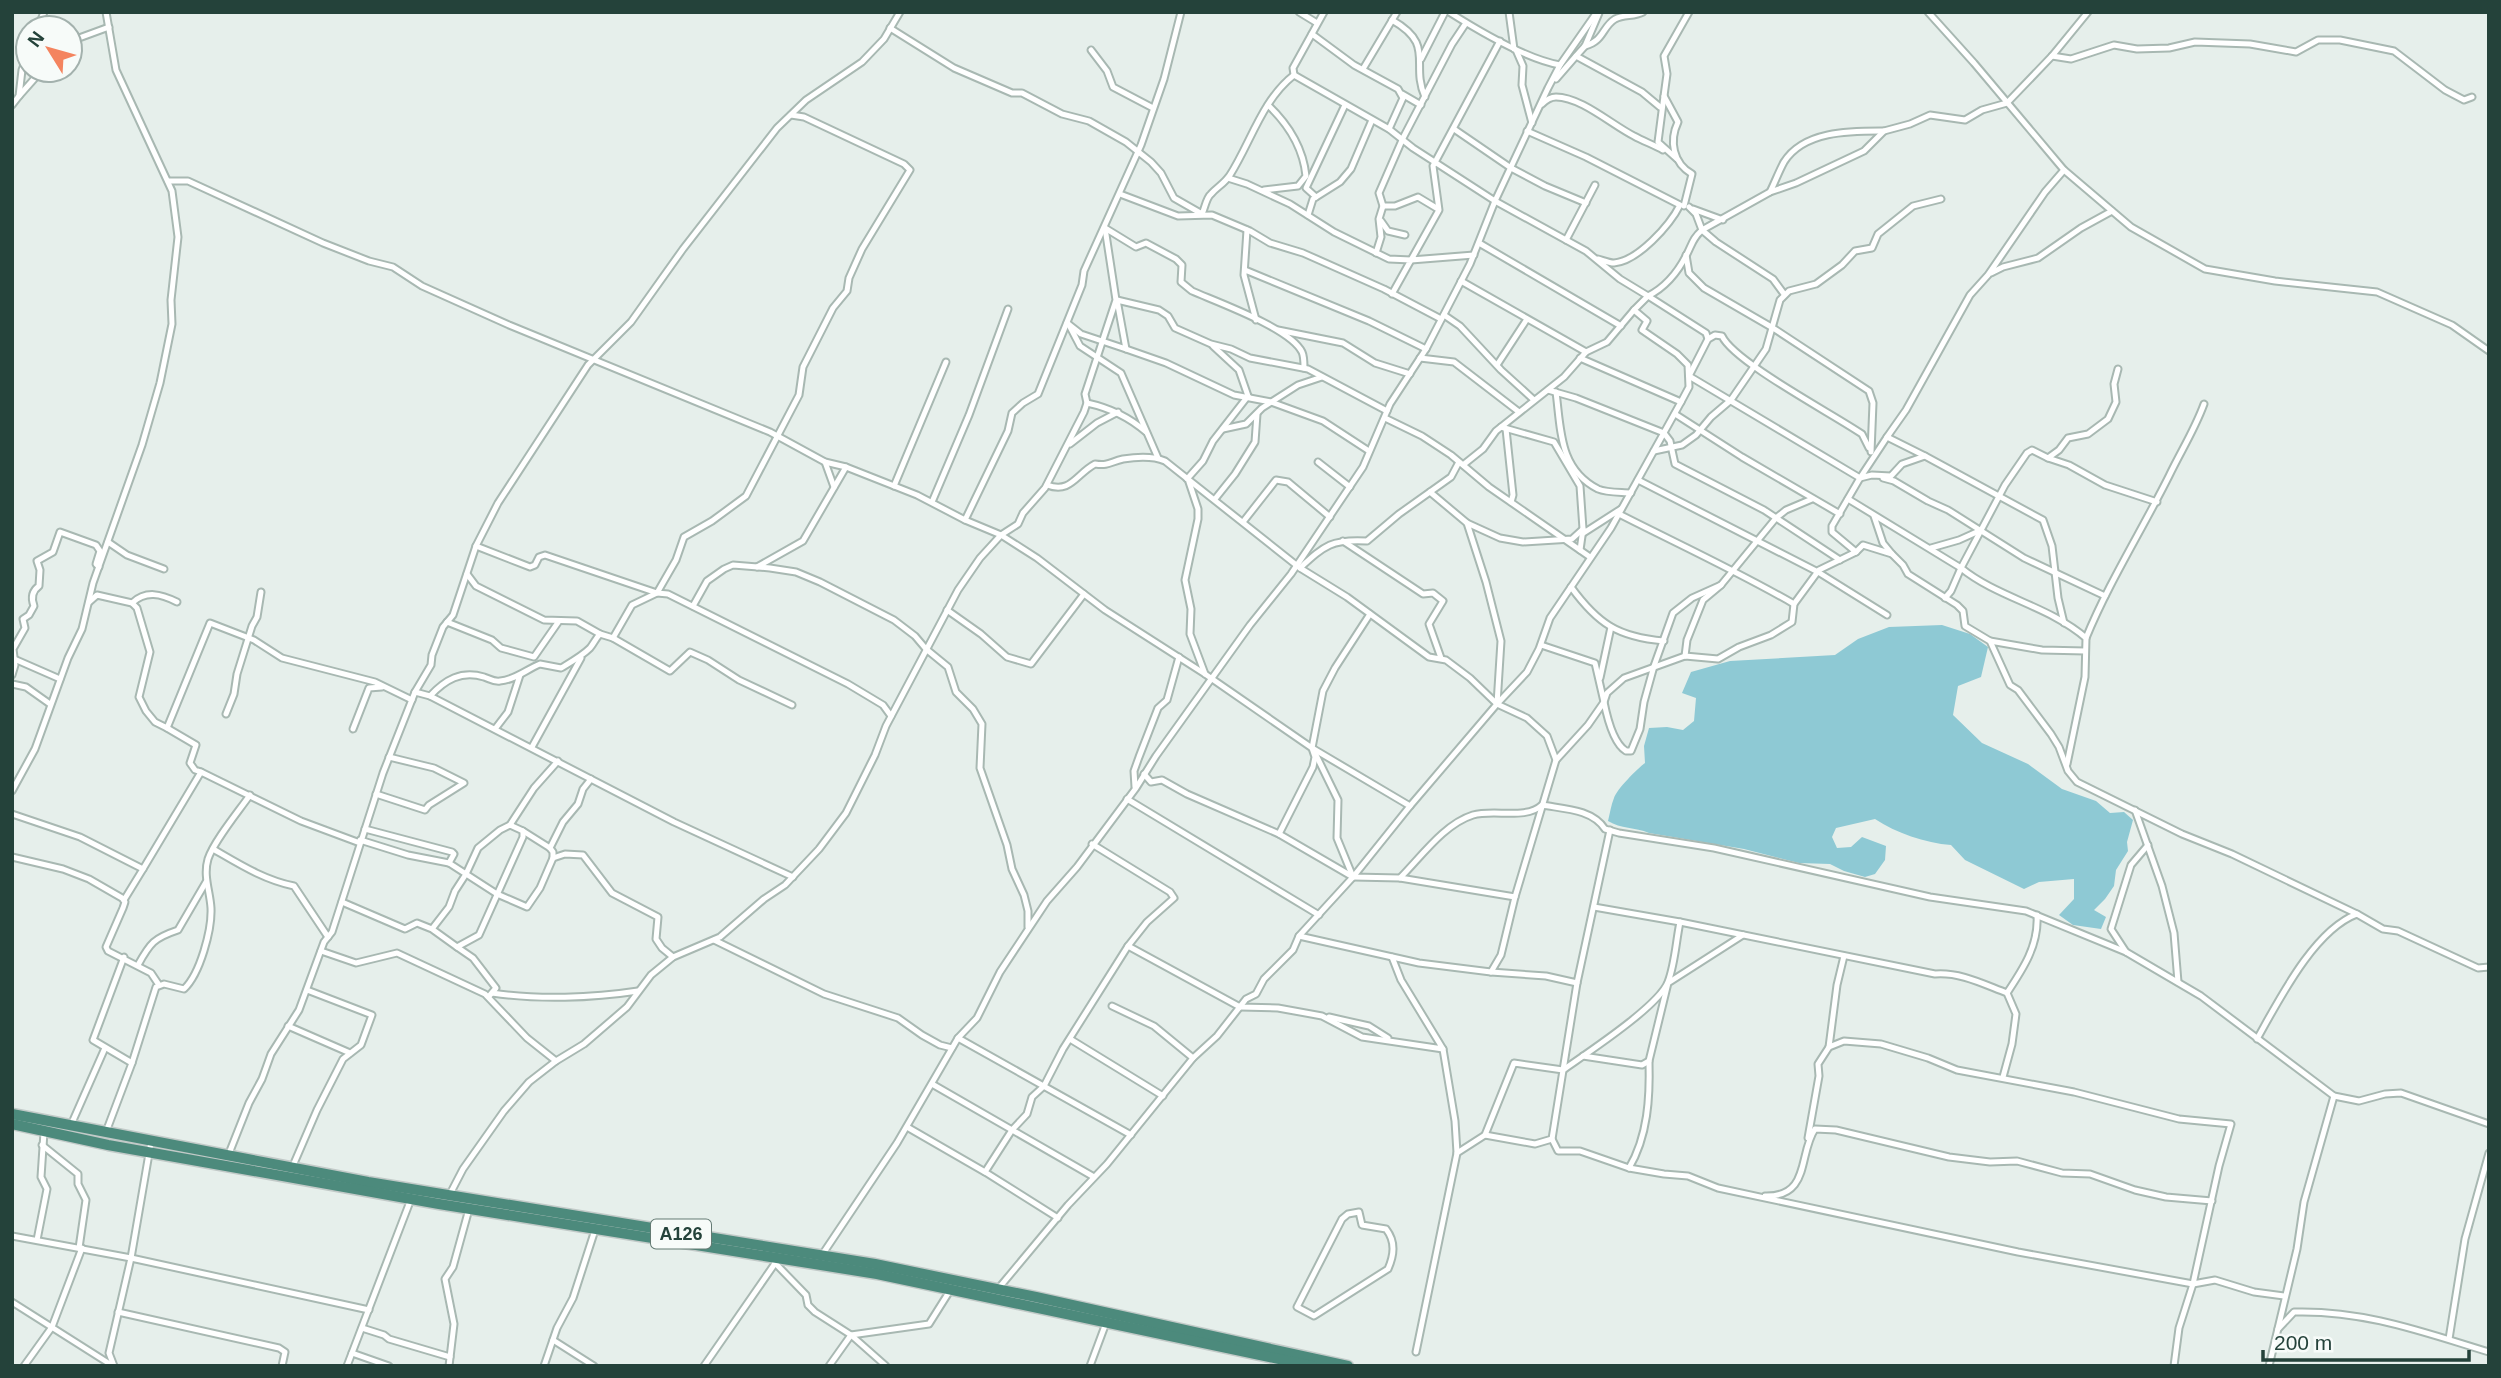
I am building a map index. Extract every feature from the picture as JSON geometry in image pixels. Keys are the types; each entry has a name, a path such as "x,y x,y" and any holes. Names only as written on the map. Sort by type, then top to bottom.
{"highway":[{"name":"A126","path":"12,1114 106,1133 150,1147 411,1199 776,1261 850,1269 1282,1359 1348,1366"},
{"name":"A126","path":"12,1124 44,1132 228,1156 449,1196 821,1255 998,1289 1312,1366"}],"street":[{"path":"12,791 14,778 35,749 50,704 82,629 99,567 142,445 172,324 171,300 178,237 172,191 116,70 106,12"},
{"path":"228,1156 271,1054 299,1010 321,951 332,932 389,757 415,692 431,665 432,655 453,615 476,546 498,503 593,360 631,322 777,128 806,100 875,50 900,12"},
{"path":"965,520 1007,431 1012,412 1038,394 1082,285 1084,271 1137,153 1164,79 1181,12"},
{"path":"1298,12 1317,23"},
{"path":"1294,75 1293,68 1324,12"},
{"path":"1363,69 1397,12"},
{"path":"1420,60 1448,12 1483,34 1560,65"},
{"path":"1509,12 1515,49 1523,66 1522,85 1532,123"},
{"path":"1548,89 1585,46 1598,12"},
{"path":"821,1255 907,1128 958,1038 977,1018 1000,972 1047,901 1077,867 1136,788 1250,625 1299,567 1363,467 1387,411 1426,349 1474,255 1495,201 1539,105 1560,65 1598,12"},
{"path":"1585,46 1599,40 1612,21 1643,12"},
{"path":"1663,150 1658,142 1660,107 1667,74 1664,55 1689,12"},
{"path":"1927,12 2064,170 2131,227 2205,269 2275,281 2377,292 2452,325 2489,351"},
{"path":"1770,192 1785,160 1815,137 1849,131 1884,131 1930,115 1965,120 1982,110 2007,103 2052,56 2088,12"},
{"path":"1392,20 1411,32 1418,45 1425,97"},
{"path":"1376,253 1381,237 1379,219 1383,206 1379,193 1403,138 1452,44 1466,23"},
{"path":"84,36 108,27"},
{"path":"890,28 954,68 1012,93 1022,93 1062,114 1088,121 1126,142 1152,162 1174,198 1202,214"},
{"path":"1312,34 1421,105"},
{"path":"2052,56 2071,59 2114,45 2137,49 2185,46 2195,42 2250,44 2296,52 2318,40 2340,40 2394,51 2445,90 2463,100 2472,97"},
{"path":"1392,294 1438,210 1432,171 1434,162 1500,41"},
{"path":"1091,50 1107,71 1112,87 1153,108"},
{"path":"1576,56 1642,92 1660,107"},
{"path":"1294,75 1389,129 1495,201 1595,258 1619,279 1706,333 1708,339"},
{"path":"1202,214 1209,195 1228,178 1268,105 1286,81 1294,75"},
{"path":"19,96 20,84"},
{"path":"12,105 30,84"},
{"path":"1389,129 1403,98 1402,93"},
{"path":"1664,96 1678,122 1673,135 1676,159"},
{"path":"1539,105 1548,98 1555,97 1575,102 1663,150 1692,174 1684,206 1670,223 1627,258 1614,263 1595,258"},
{"path":"1268,105 1280,117 1300,148 1306,176 1298,186"},
{"path":"1306,188 1345,105"},
{"path":"613,638 632,605 657,593 676,560 684,537 745,499 799,395 803,367 833,308 847,291 849,278 862,249 910,170 904,164 804,117 791,115"},
{"path":"1308,215 1313,199 1340,183 1350,169 1371,120"},
{"path":"1454,129 1511,168 1586,203"},
{"path":"1527,131 1586,157 1674,205 1723,220"},
{"path":"1299,567 1317,552 1340,540 1367,541 1451,477 1461,464 1483,449 1519,412 1548,390 1586,352 1607,342 1648,296 1664,287 1686,255 1693,238 1702,230 1770,192 1797,183 1864,151 1884,131"},
{"path":"1856,552 1832,532 1832,526 1868,464 1906,410 1970,295 1988,275 2045,192 2064,170"},
{"path":"1228,178 1262,191 1334,232 1389,259 1474,255"},
{"path":"168,181 188,181 323,243 369,261 393,267 422,286 778,436 825,462 846,467 932,502 1001,536 1312,748 1410,806"},
{"path":"1566,240 1595,185"},
{"path":"1262,191 1298,186 1306,188 1316,197"},
{"path":"1120,194 1178,216 1212,215 1270,243 1303,253 1442,317 1460,326 1534,400"},
{"path":"1383,206 1395,206 1418,197 1438,210"},
{"path":"1654,451 1682,445 1731,400 1766,349 1784,294 1816,284 1842,265 1855,251 1872,248 1878,234 1913,206 1941,199"},
{"path":"1684,206 1696,214 1702,230 1773,279 1784,294"},
{"path":"1988,275 2003,267 2038,258 2081,228 2112,211"},
{"path":"1379,219 1388,231 1405,235"},
{"path":"1105,228 1136,247 1146,243 1176,259 1182,265 1181,282 1192,291 1256,320 1292,341 1303,353 1304,368"},
{"path":"449,1196 463,1169 503,1111 529,1082 556,1060 584,1044 627,1007 651,975 673,957 720,937 764,899 785,885 819,849 846,813 891,716 947,610 980,558 1001,536 1018,524 1023,513 1047,485 1087,403 1085,394 1116,300 1105,228"},
{"path":"1247,230 1245,270 1256,320"},
{"path":"1479,243 1621,326"},
{"path":"1686,255 1689,273 1704,288 1773,328 1869,391 1873,402 1868,464"},
{"path":"1245,270 1369,321 1426,349"},
{"path":"1461,281 1586,352"},
{"path":"1126,349 1117,300 1159,310 1168,316 1175,328 1211,344 1250,358 1304,368 1387,411"},
{"path":"932,502 965,425 1008,309"},
{"path":"998,1289 1194,1058 1217,1036 1246,999 1256,994 1264,979 1293,950 1299,936 1353,877 1410,806 1527,672 1541,645 1550,618 1619,514 1689,387 1688,365 1642,330 1647,321 1634,310"},
{"path":"1497,365 1527,319"},
{"path":"1067,323 1081,334 1166,363 1234,395 1270,402 1323,421 1369,451"},
{"path":"1067,323 1080,346 1121,373 1158,458"},
{"path":"1276,330 1343,343 1375,363 1410,374"},
{"path":"1689,376 1708,339 1715,335 1722,336 1726,344 1755,367 1862,434 1871,452"},
{"path":"1211,344 1239,370 1248,396"},
{"path":"1420,358 1454,362 1519,412"},
{"path":"1580,358 1681,402"},
{"path":"894,486 946,362"},
{"path":"2049,458 2068,438 2088,434 2108,419 2116,402 2114,384 2118,369"},
{"path":"1689,376 1860,478 1891,476 1902,464 1925,456"},
{"path":"1223,429 1246,424 1270,402 1297,385 1322,377"},
{"path":"1548,390 1664,433 1670,441 1675,464 1776,518 1840,560"},
{"path":"1556,392 1563,450 1576,471 1600,490 1631,493"},
{"path":"1187,479 1203,461 1205,453 1248,396"},
{"path":"1087,403 1118,412 1147,433"},
{"path":"2204,404 2157,502 2105,596 2086,638 2085,677 2067,764 2068,771 2077,782 2357,914 2383,929 2398,931 2478,968 2489,967"},
{"path":"1067,446 1097,423 1118,412"},
{"path":"1215,499 1255,442 1258,413"},
{"path":"1675,414 1840,514"},
{"path":"1385,418 1422,436 1590,557"},
{"path":"1504,428 1513,495 1511,502"},
{"path":"1504,428 1555,442 1580,486 1583,532 1580,550"},
{"path":"1887,437 2043,520 2052,546 2064,623"},
{"path":"1945,598 1954,586 1979,531 2005,485 2027,453 2032,450 2069,465 2105,485 2157,502"},
{"path":"1047,485 1056,489 1064,488 1095,464 1106,466 1122,459 1158,458 1165,461 1299,567 1429,657 1441,658 1470,678 1497,704 1527,718 1547,736 1556,760"},
{"path":"825,462 834,487"},
{"path":"1318,462 1350,487"},
{"path":"757,567 803,541 846,467"},
{"path":"1877,476 1894,481 1948,510 2005,548 2105,596"},
{"path":"1187,479 1198,509 1198,519 1185,580 1191,609 1190,634 1205,674"},
{"path":"1243,522 1276,480 1288,482 1330,517"},
{"path":"1639,480 1818,572 1887,615"},
{"path":"1430,492 1467,523 1500,538 1523,542 1572,539 1623,507"},
{"path":"1685,656 1687,640 1703,600 1721,585 1776,518 1786,510 1812,499"},
{"path":"1848,499 1913,540 1931,548 1975,579 2064,623 2086,638"},
{"path":"1619,514 1732,569 1794,604"},
{"path":"1874,515 1883,543 1908,574 1963,611 1965,626 1990,641 2042,650 2085,651"},
{"path":"1467,523 1501,641 1497,704"},
{"path":"1931,548 1979,531"},
{"path":"12,675 13,649 25,628 23,619 34,606 32,598 34,589 38,586 40,570 37,561 53,552 60,532 96,545 100,551 96,564 99,567"},
{"path":"1340,540 1423,594 1433,593 1443,601 1429,624 1441,658"},
{"path":"108,542 127,555 164,569"},
{"path":"1491,972 1501,955 1515,897 1556,760 1588,725 1608,693 1624,678 1654,666 1685,656 1718,659 1771,635 1792,622 1794,604 1818,572 1856,552 1863,545 1892,554"},
{"path":"476,546 530,567 535,565 539,557 545,555 657,593 668,594 848,684 884,705 891,716"},
{"path":"693,607 707,581 733,565 796,572 894,620 948,667 956,692 973,709 982,724 980,768 1007,845 1012,869 1024,895 1028,911 1028,930"},
{"path":"467,573 469,580 476,586 544,620 577,621 670,671 690,652 739,680 792,705"},
{"path":"1541,645 1595,663 1607,716 1620,748 1631,751 1640,729 1654,666 1673,612 1692,598 1721,585"},
{"path":"1571,587 1599,621 1633,636 1664,641"},
{"path":"226,714 257,617 261,592"},
{"path":"132,603 140,596 154,593 177,602"},
{"path":"947,610 1007,657 1031,664 1084,594"},
{"path":"89,602 97,595 132,603 141,618 143,634 150,652 139,697 155,722 196,746 190,763 194,770 301,821 360,842 449,863 497,894 527,907 540,888 553,852 510,825"},
{"path":"1279,834 1314,767 1312,748 1323,691 1370,614"},
{"path":"447,622 492,640 501,648 534,657 559,621"},
{"path":"167,728 210,624 249,638 282,658 385,687 412,701"},
{"path":"1599,680 1611,627"},
{"path":"430,696 445,681 466,675 481,676 498,682 540,664 561,668 579,657 600,634"},
{"path":"915,636 932,636"},
{"path":"1990,641 2010,685 2018,690 2051,734 2067,764"},
{"path":"532,747 584,652"},
{"path":"1136,788 1134,771 1158,708 1167,700 1179,657"},
{"path":"13,658 60,679"},
{"path":"495,729 508,712 520,674"},
{"path":"12,684 26,687 50,704"},
{"path":"353,729 369,688 385,687"},
{"path":"415,692 430,696 674,822 793,877"},
{"path":"884,705 899,702"},
{"path":"1312,748 1338,800 1338,838 1353,877"},
{"path":"376,794 425,810 429,804 464,783 434,768 389,757"},
{"path":"432,929 449,907 454,891 466,874 478,848 510,825 534,788 558,761"},
{"path":"201,772 124,900 106,947 108,951 151,973 159,985 184,989 190,981 208,935 211,910 206,881 208,859 250,795"},
{"path":"1144,774 1151,782 1162,780 1187,794 1279,834 1353,877 1400,878 1515,897"},
{"path":"550,848 591,779"},
{"path":"1127,799 1319,915"},
{"path":"1400,878 1453,824 1472,815 1531,812 1542,805 1588,814 1600,820 1605,829 1714,848 1918,895 1983,903 2037,915 2126,952 2201,996 2334,1096 2359,1101 2401,1093 2489,1124"},
{"path":"2135,810 2162,886 2174,933 2178,982"},
{"path":"12,814 80,837 143,869"},
{"path":"365,829 452,852 454,854 449,863"},
{"path":"1610,830 1577,983 1552,1139 1558,1151 1580,1151 1629,1168 1688,1176 1718,1188 2018,1252 2193,1283 2215,1280 2253,1292 2284,1296"},
{"path":"457,947 479,935 523,837 523,831"},
{"path":"985,1172 1012,1130 1027,1114 1032,1097 1044,1086 1128,946 1147,922 1168,905 1174,896 1092,844"},
{"path":"2126,952 2111,929 2131,865 2148,845"},
{"path":"213,849 252,872 278,883 294,886 328,937"},
{"path":"553,858 565,854 583,855 612,893 658,917 656,939 673,957"},
{"path":"12,857 63,869 104,887 124,900"},
{"path":"138,965 148,946 159,936 178,930 206,881"},
{"path":"342,902 405,929 417,923 432,929 473,958 496,988 490,995"},
{"path":"1594,906 1935,974 1948,973 2007,993 2016,1014 2012,1044 2003,1077"},
{"path":"2257,1039 2309,953 2344,919 2357,914"},
{"path":"2007,993 2035,942 2037,915"},
{"path":"1629,1168 1638,1154 1644,1128 1650,1089 1648,1061 1680,922"},
{"path":"1457,1153 1485,1135 1514,1063 1563,1070 1634,1019 1668,983 1743,935"},
{"path":"1299,936 1419,963 1546,976 1577,983"},
{"path":"714,940 824,993 898,1018 922,1035 952,1048"},
{"path":"1128,946 1240,1007 1278,1008 1369,1026 1393,1040"},
{"path":"321,951 356,963 397,953 490,995 582,997 639,991"},
{"path":"1759,1197 1782,1194 1796,1183 1806,1155 1819,1076 1818,1063 1829,1047 1837,985 1844,956"},
{"path":"124,957 93,1040 132,1063"},
{"path":"1392,957 1401,980 1443,1049 1455,1122 1457,1153 1416,1352"},
{"path":"106,1133 156,987 159,985"},
{"path":"292,1168 343,1059 361,1045 372,1015 307,990"},
{"path":"490,995 527,1038 556,1060"},
{"path":"1112,1006 1154,1026 1194,1058"},
{"path":"1322,1016 1362,1037 1443,1049"},
{"path":"288,1026 350,1053"},
{"path":"958,1038 1131,1135"},
{"path":"1070,1039 1163,1096"},
{"path":"1829,1047 1844,1041 1881,1044 1928,1058 1956,1070 2074,1092 2179,1119 2231,1124 2193,1283 2179,1328 2174,1366"},
{"path":"71,1127 105,1048"},
{"path":"1583,1056 1642,1065 1648,1061"},
{"path":"932,1084 1094,1177"},
{"path":"2269,1366 2297,1249 2304,1202 2334,1096"},
{"path":"907,1128 985,1172 1058,1218"},
{"path":"1808,1138 1815,1129 1836,1130 1950,1157 1990,1162 2017,1161 2062,1173 2090,1174 2135,1190 2166,1197 2212,1201"},
{"path":"37,1240 47,1189 41,1177 44,1132"},
{"path":"1485,1135 1535,1144 1552,1139"},
{"path":"24,1366 52,1327 80,1248 86,1200 78,1184 78,1174 42,1145"},
{"path":"113,1366 109,1353 131,1258 150,1147"},
{"path":"2449,1339 2465,1239 2489,1153"},
{"path":"347,1366 411,1199"},
{"path":"449,1366 454,1324 445,1279 453,1267 469,1209"},
{"path":"1359,1212 1362,1225 1387,1229 1392,1237 1394,1256 1388,1269 1314,1316 1297,1307 1342,1219 1348,1214 1359,1212"},
{"path":"544,1366 573,1298 595,1230"},
{"path":"12,1236 131,1258 369,1310"},
{"path":"704,1366 776,1261 806,1295 808,1305 814,1312 851,1335 886,1366"},
{"path":"830,1366 851,1335 929,1324 951,1289"},
{"path":"12,1301 113,1366"},
{"path":"2276,1331 2294,1312 2329,1311 2390,1322 2489,1352"},
{"path":"118,1312 279,1348 285,1352 282,1366"},
{"path":"1090,1366 1106,1323"},
{"path":"362,1328 450,1357"},
{"path":"553,1340 594,1366"},
{"path":"352,1353 390,1366"}],"water":[{"path":"1942,625 1970,634 1988,647 1981,677 1958,686 1953,715 1982,743 2028,764 2062,789 2096,801 2110,813 2124,812 2133,820 2127,842 2128,851 2116,870 2114,886 2094,910 2106,917 2101,929 2073,925 2059,915 2074,899 2074,879 2039,882 2024,889 1965,860 1951,845 1911,836 1875,819 1836,828 1832,837 1837,848 1851,847 1862,837 1886,846 1885,860 1875,874 1865,877 1830,864 1799,863 1744,849 1649,833 1608,821 1616,794 1645,763 1644,746 1649,728 1683,730 1694,721 1696,698 1682,693 1691,672 1730,661 1835,655 1858,639 1889,627"}]}
